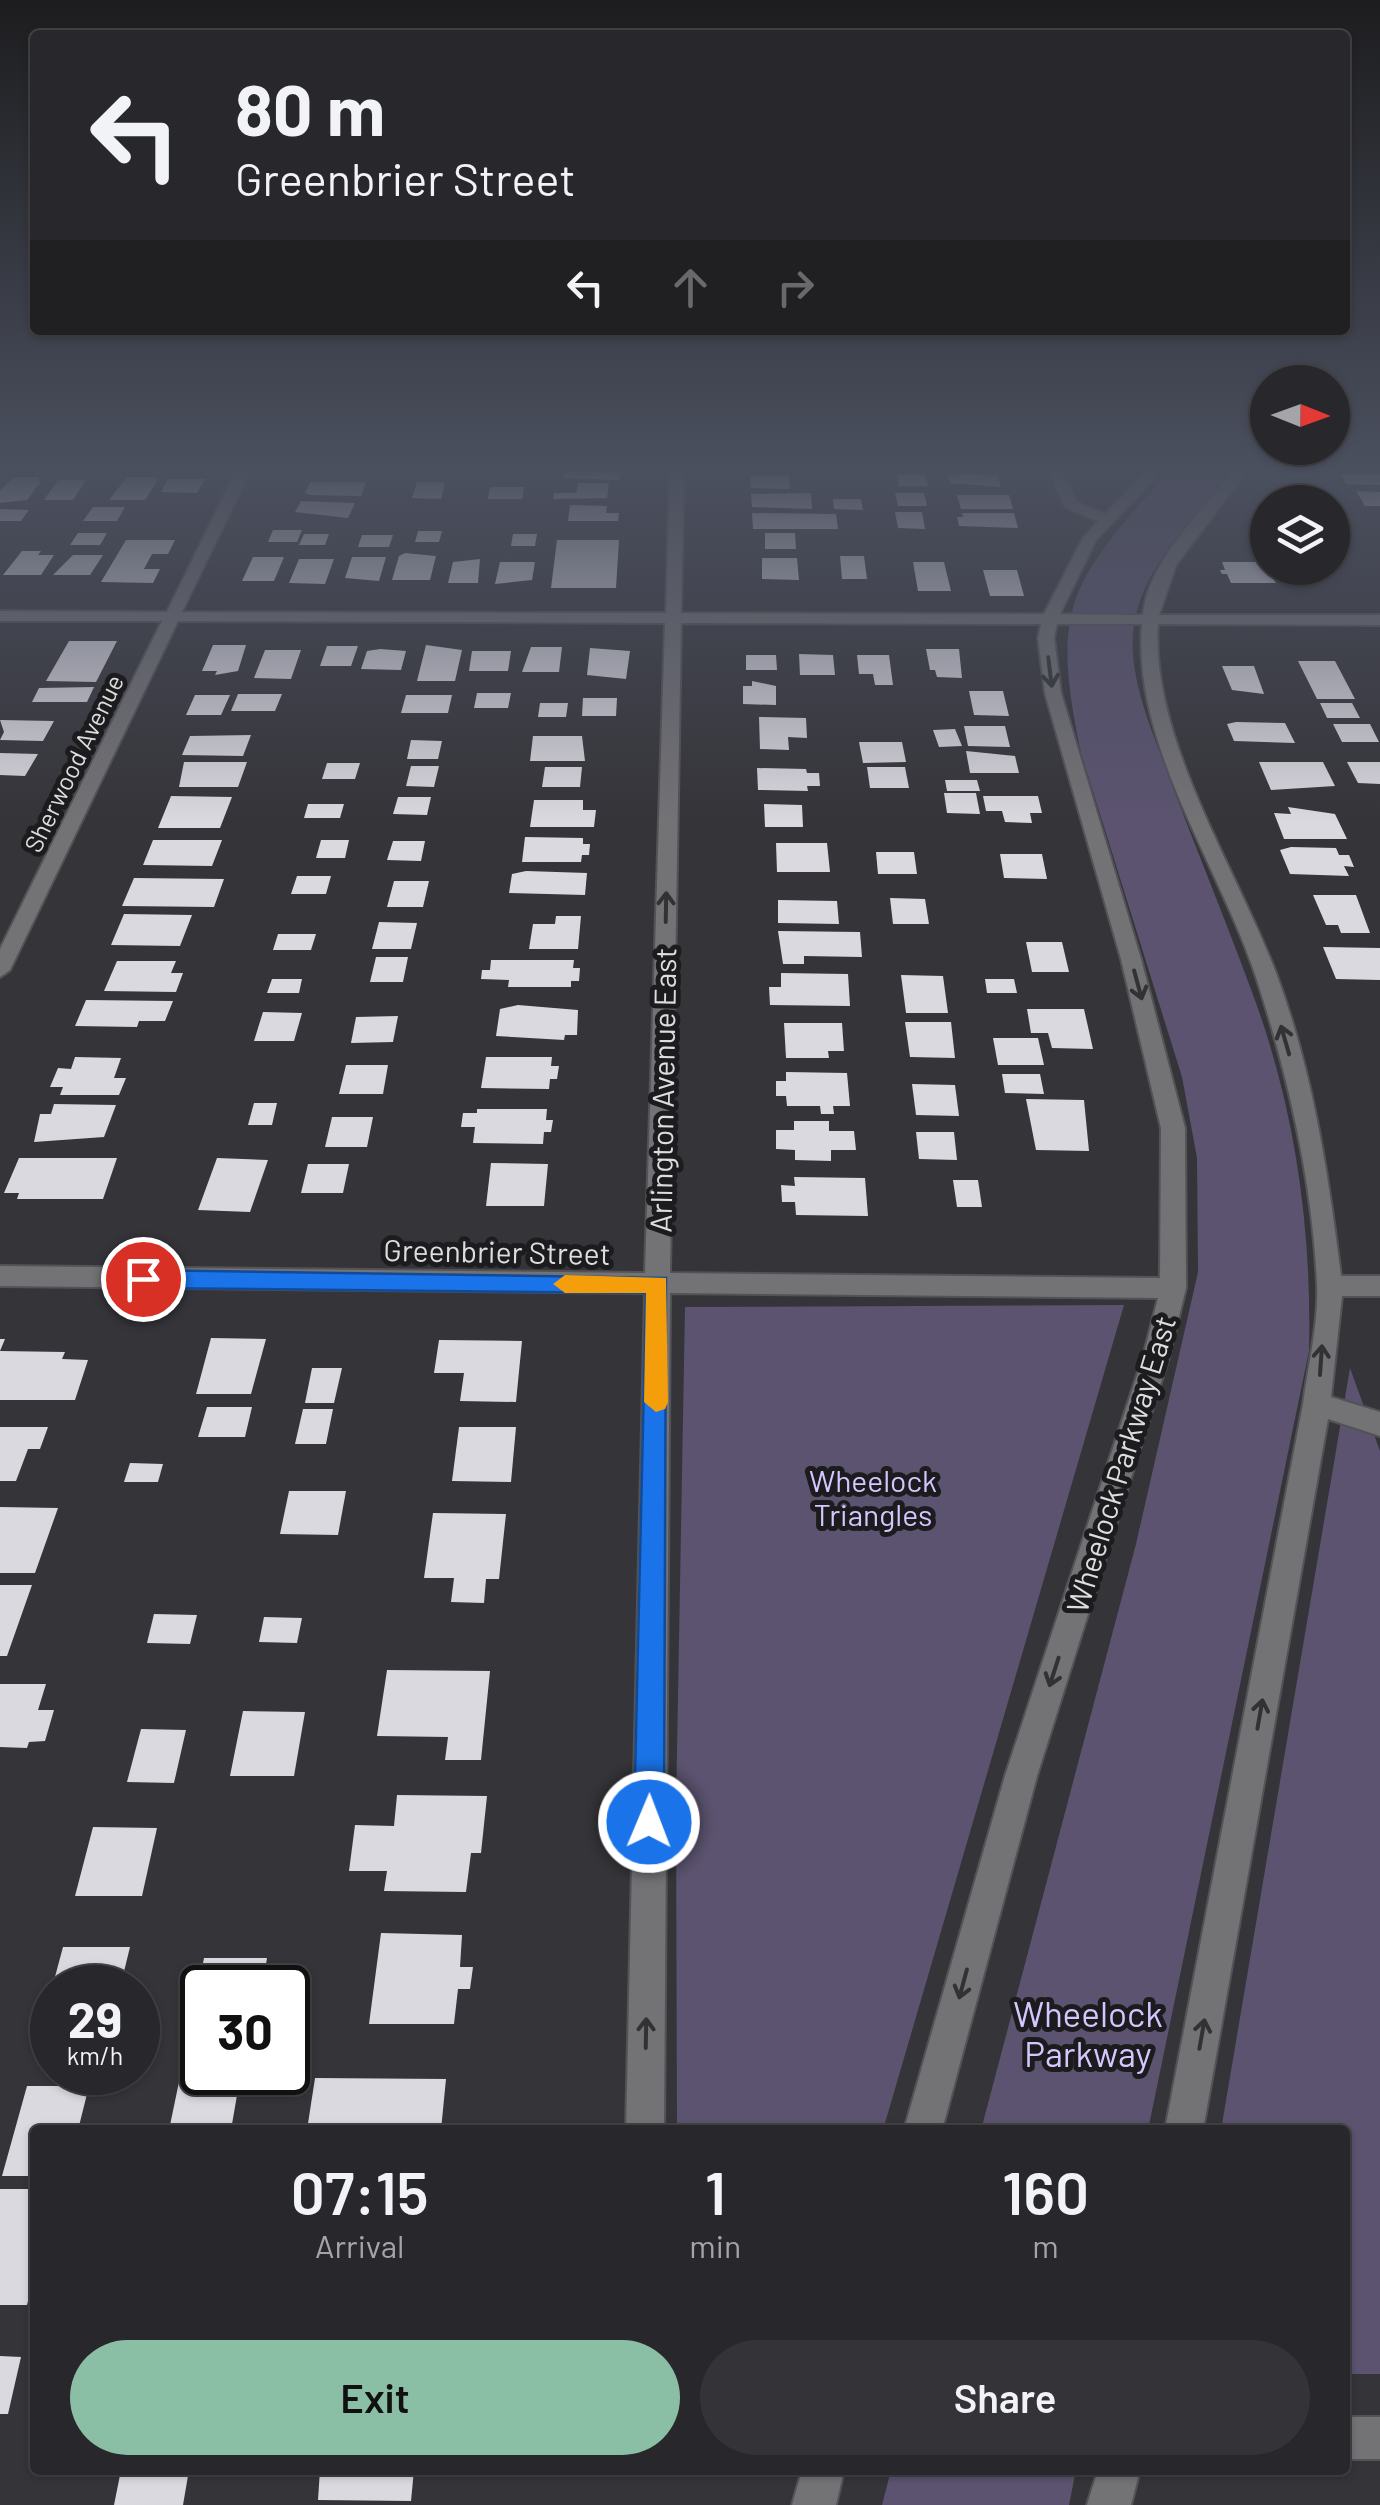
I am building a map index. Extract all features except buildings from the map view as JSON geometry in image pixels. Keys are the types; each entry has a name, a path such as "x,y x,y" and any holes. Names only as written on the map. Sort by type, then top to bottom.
{"street":[{"name":"Sherwood Avenue","path":"0,970 186,588"},
{"name":"Arlington Avenue East","path":"644,2125 658,1284 675,588"},
{"name":"Wheelock Parkway East","path":"924,2125 1020,1776 1156,1356 1173,1288 1173,1128 1131,959 1053,692 1046,638 1050,618 1065,588"},
{"path":"1159,588 1152,603 1151,619 1154,694 1266,975 1312,1136 1330,1286 1317,1404 1185,2125"},
{"path":"0,616 1380,620"},
{"name":"Greenbrier Street","path":"0,1276 1173,1288"},
{"path":"1330,1286 1380,1286"},
{"path":"1317,1404 1380,1424"},
{"path":"1350,2438 1380,2438"},
{"path":"814,2505 822,2475"},
{"path":"1109,2505 1117,2475"}],"green space":[{"name":"Wheelock Parkway","path":"1081,588 1145,588 1133,633 1139,689 1267,1035 1290,1124 1304,1214 1309,1351 1149,2125 982,2125 1136,1544 1198,1272 1197,1158 1182,1077 1081,753 1068,661 1069,627"},
{"name":"Wheelock Triangles","path":"1124,1305 884,2125 677,2125 676,1807 685,1307"},
{"path":"1350,1368 1380,1451 1380,2374 1350,2374 1350,2125 1222,2125"},
{"path":"890,2475 1075,2475 1069,2505 882,2505"}],"slow traffic":[{"path":"565,1284 658,1284 656,1402"}],"route":[{"path":"143,1279 658,1284 649,1822"}]}
